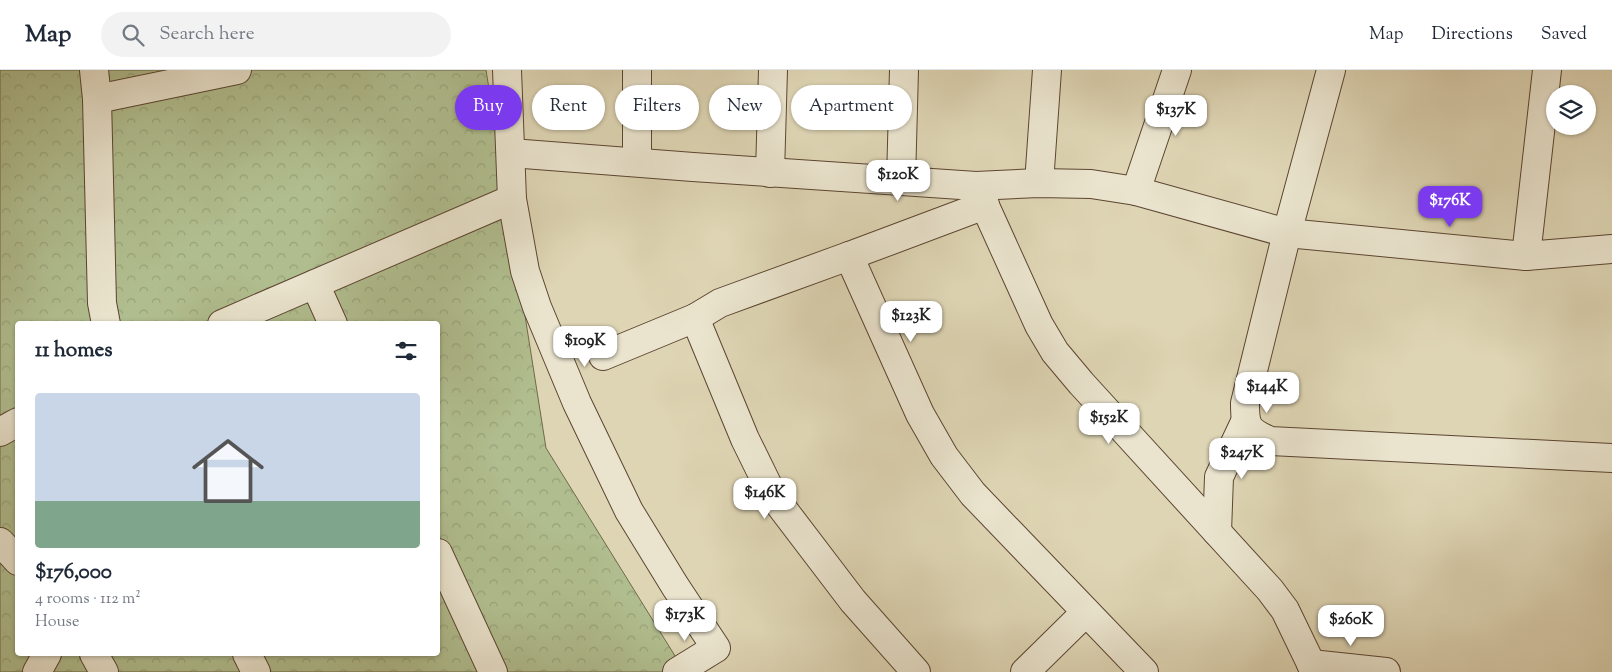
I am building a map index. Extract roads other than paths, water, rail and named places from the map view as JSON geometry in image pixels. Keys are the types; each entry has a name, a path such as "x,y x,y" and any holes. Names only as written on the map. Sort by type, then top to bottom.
{"street":[{"path":"94,70 97,99 102,303 105,321"},
{"path":"97,99 237,70"},
{"path":"507,70 512,199 525,271 537,307 577,403 629,511 716,648 677,672"},
{"path":"637,70 637,162"},
{"path":"770,172 773,70"},
{"path":"901,181 904,70"},
{"path":"1039,183 1046,70"},
{"path":"1136,191 1177,70"},
{"path":"1217,532 1219,478 1245,422 1245,402 1330,70"},
{"path":"1526,256 1548,70"},
{"path":"511,153 901,181 980,195"},
{"path":"603,356 695,318 720,303 849,256 980,195 1039,183 1091,184 1136,191 1287,233 1526,256 1612,250"},
{"path":"980,195 1039,325 1056,352 1270,590 1285,610 1313,668 1386,672"},
{"path":"229,321 512,199"},
{"path":"849,256 920,414 944,456 973,494 1144,672"},
{"path":"314,284 332,321"},
{"path":"695,318 745,439 773,496 853,601 916,672"},
{"path":"1245,422 1255,433 1270,441 1612,458"},
{"path":"0,432 15,424"},
{"path":"0,542 15,558"},
{"path":"440,557 493,672"},
{"path":"1025,672 1086,612"},
{"path":"37,672 46,656"},
{"path":"95,656 104,672"},
{"path":"248,656 256,672"}]}
